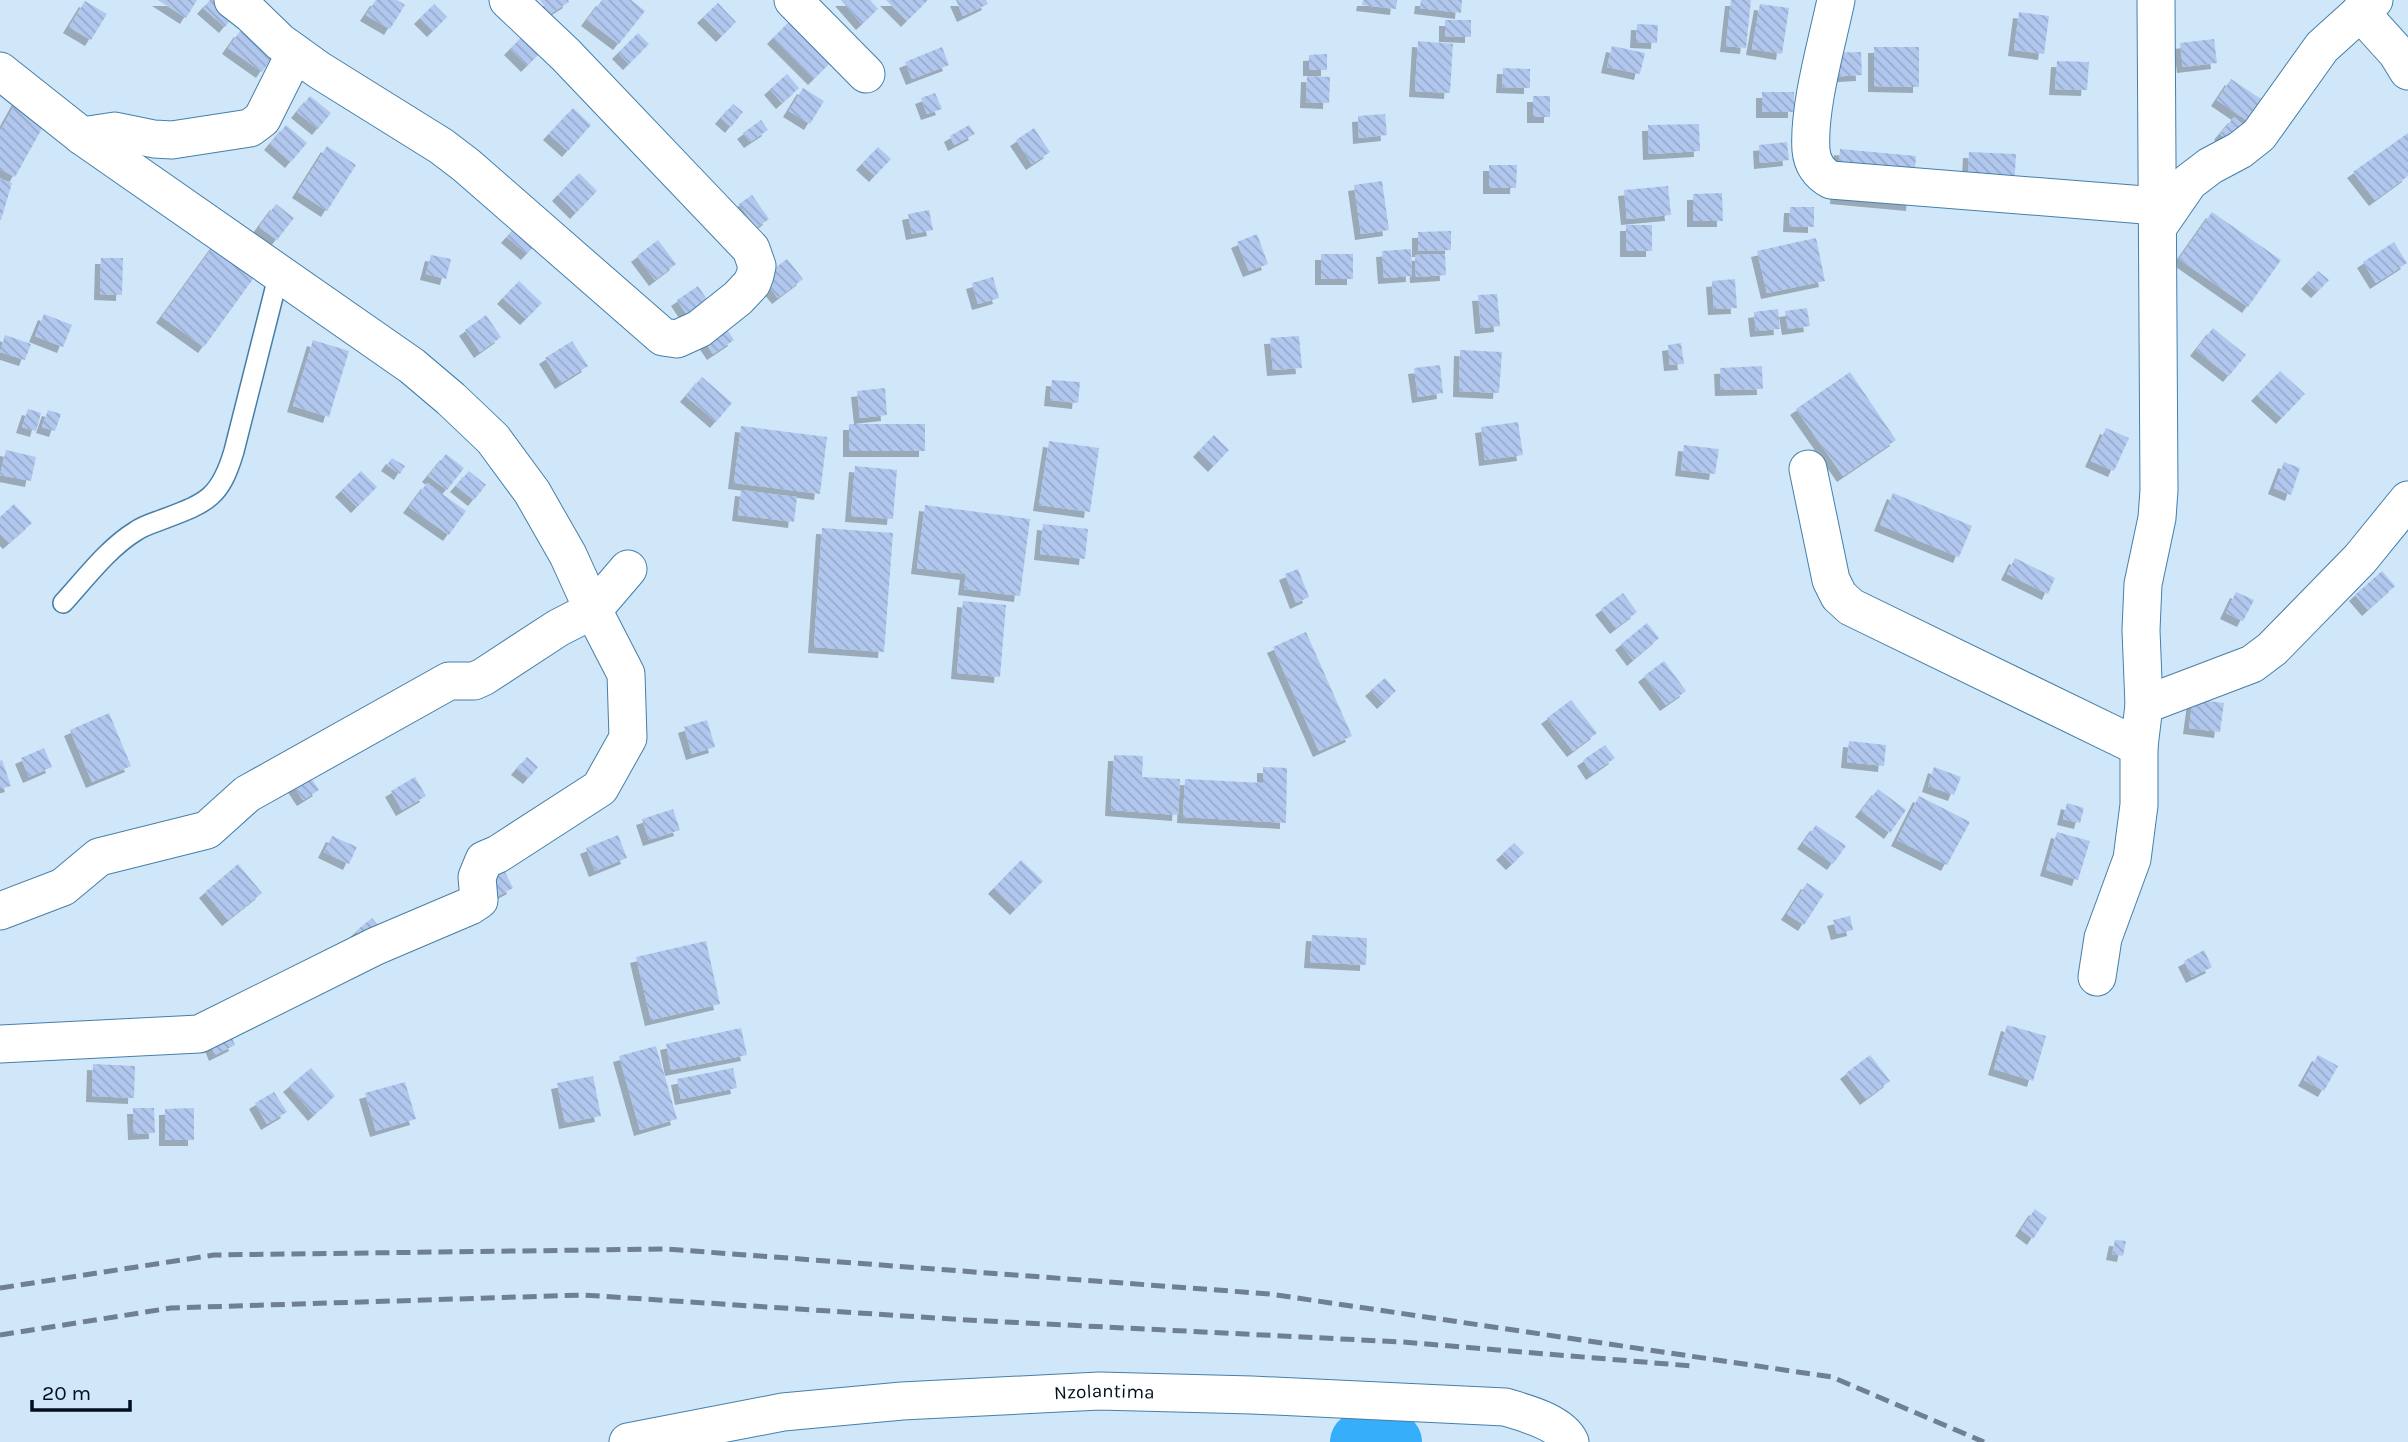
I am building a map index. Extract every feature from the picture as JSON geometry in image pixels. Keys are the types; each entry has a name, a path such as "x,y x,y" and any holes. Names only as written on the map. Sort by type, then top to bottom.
{"street":[{"path":"233,0 295,53 441,146 466,165 663,337 677,339 699,330 752,283 757,266 751,249 566,55 508,0"},
{"path":"793,0 866,74"},
{"path":"1836,0 1813,124 1811,150 1815,164 1823,176 1831,180 2157,217"},
{"path":"2097,977 2103,938 2132,859 2139,805 2139,747 2144,705 2141,630 2143,584 2160,490 2156,0"},
{"path":"2157,217 2189,183 2210,166 2240,150 2259,135 2322,47 2367,6 2408,71"},
{"path":"82,136 115,131 172,140 250,128 262,118 295,53"},
{"path":"0,71 82,136 412,366 493,439 532,492 568,555 626,674 628,738 600,788 498,854 484,860 477,877 479,900 376,946 200,1034 0,1044"},
{"path":"1808,469 1831,580 1839,596 1851,607 2139,747"},
{"path":"2144,705 2252,664 2272,649 2360,559 2408,500"},
{"path":"0,911 63,887 99,858 207,830 247,793 449,681 474,681 483,677 558,628 593,610 628,569"},
{"name":"Nzolantima","path":"628,1442 783,1412 902,1401 1099,1391 1505,1407 1534,1415 1567,1434 1570,1442"}],"lane":[{"path":"63,603 123,539 138,529 194,508 216,493 231,462 279,273"}],"building":[{"path":"158,0 197,0 186,18"},
{"path":"210,0 247,0 225,27 203,8"},
{"path":"376,0 397,0 405,5 390,29 366,15"},
{"path":"540,0 568,0 569,2 550,14"},
{"path":"602,0 631,0 645,11 619,44 587,20"},
{"path":"841,0 870,0 878,9 862,24"},
{"path":"886,0 928,0 907,21"},
{"path":"956,0 986,0 988,4 963,16"},
{"path":"1363,0 1397,0 1396,9 1362,5"},
{"path":"1421,0 1462,0 1461,13 1420,8"},
{"path":"1731,0 1751,0 1746,48 1726,46"},
{"path":"85,1 107,14 91,40 69,27"},
{"path":"718,3 736,22 722,36 703,17"},
{"path":"434,4 447,17 433,31 420,18"},
{"path":"1760,4 1789,8 1782,54 1752,49"},
{"path":"2019,12 2049,16 2044,54 2014,50"},
{"path":"797,14 838,55 814,79 773,38"},
{"path":"1445,20 1471,20 1471,37 1445,36"},
{"path":"1637,24 1658,25 1657,43 1636,42"},
{"path":"240,31 274,54 262,72 228,48"},
{"path":"526,33 543,50 527,66 510,49"},
{"path":"638,33 649,44 629,64 618,53"},
{"path":"2214,39 2217,63 2183,67 2180,43"},
{"path":"1418,41 1453,44 1450,93 1415,91"},
{"path":"1612,46 1645,53 1640,74 1607,67"},
{"path":"942,47 949,65 912,79 905,62"},
{"path":"1874,47 1919,47 1919,87 1874,86"},
{"path":"1861,52 1862,75 1829,77 1827,53"},
{"path":"1327,54 1327,70 1309,70 1309,55"},
{"path":"2057,61 2089,62 2087,90 2055,89"},
{"path":"1503,68 1530,69 1530,88 1502,87"},
{"path":"787,74 799,88 782,103 770,89"},
{"path":"1307,76 1330,77 1329,103 1306,102"},
{"path":"2231,79 2273,107 2258,128 2217,100"},
{"path":"24,88 55,105 15,177 0,169 0,131"},
{"path":"803,88 824,101 810,124 789,111"},
{"path":"1762,92 1794,92 1794,112 1762,112"},
{"path":"935,93 942,109 927,114 921,98"},
{"path":"310,96 331,113 318,129 297,112"},
{"path":"1533,96 1550,96 1550,117 1533,117"},
{"path":"733,104 743,112 731,127 721,118"},
{"path":"573,108 591,125 568,151 549,134"},
{"path":"1385,114 1387,135 1359,138 1358,116"},
{"path":"2234,117 2251,131 2237,148 2220,134"},
{"path":"761,120 768,130 750,142 743,133"},
{"path":"1699,124 1700,151 1649,154 1648,125"},
{"path":"286,125 307,143 291,162 270,144"},
{"path":"969,125 975,134 954,145 950,136"},
{"path":"1034,128 1050,152 1032,164 1016,140"},
{"path":"2408,133 2408,176 2375,200 2353,172"},
{"path":"1787,142 1789,160 1760,163 1759,145"},
{"path":"327,146 356,165 327,211 298,192"},
{"path":"878,147 891,159 875,176 862,164"},
{"path":"1840,149 1916,156 1912,205 1836,198"},
{"path":"1969,152 2016,154 2014,191 1967,189"},
{"path":"1489,165 1517,165 1516,188 1489,188"},
{"path":"579,173 597,191 576,213 558,195"},
{"path":"0,179 12,183 1,220 0,220"},
{"path":"1382,181 1389,230 1361,234 1354,185"},
{"path":"1668,186 1671,215 1627,219 1624,190"},
{"path":"1722,193 1723,221 1693,221 1693,194"},
{"path":"752,195 769,219 756,228 739,204"},
{"path":"276,204 294,218 277,240 259,227"},
{"path":"534,207 554,224 527,254 507,237"},
{"path":"1790,207 1814,207 1814,227 1789,226"},
{"path":"929,210 933,230 912,234 908,214"},
{"path":"2212,212 2281,260 2248,307 2179,259"},
{"path":"1626,225 1652,225 1652,251 1626,251"},
{"path":"1451,231 1451,250 1418,251 1418,232"},
{"path":"1257,234 1268,264 1249,271 1237,242"},
{"path":"221,236 263,265 204,347 162,317"},
{"path":"1816,238 1825,281 1767,293 1757,251"},
{"path":"658,240 676,264 655,280 637,256"},
{"path":"2394,242 2407,263 2376,283 2363,262"},
{"path":"1411,249 1412,276 1384,278 1382,251"},
{"path":"1321,254 1353,254 1353,279 1321,279"},
{"path":"1445,254 1446,275 1416,277 1415,255"},
{"path":"431,255 451,259 446,279 426,274"},
{"path":"101,258 123,258 122,295 100,294"},
{"path":"787,259 803,279 778,298 762,278"},
{"path":"2318,271 2329,280 2317,292 2307,283"},
{"path":"993,277 999,298 978,304 972,283"},
{"path":"1735,279 1737,308 1714,309 1712,281"},
{"path":"519,281 542,303 526,319 503,298"},
{"path":"698,286 734,340 713,354 677,300"},
{"path":"1497,294 1500,326 1481,328 1478,295"},
{"path":"1807,308 1810,326 1788,329 1785,311"},
{"path":"1778,309 1780,329 1756,331 1754,312"},
{"path":"44,314 72,325 63,347 35,336"},
{"path":"486,315 501,337 480,352 465,330"},
{"path":"2213,328 2246,355 2229,376 2196,350"},
{"path":"5,335 31,344 25,360 0,352"},
{"path":"1299,336 1302,368 1273,370 1270,338"},
{"path":"313,340 349,351 329,417 293,406"},
{"path":"572,341 588,366 561,383 545,358"},
{"path":"1681,343 1684,364 1670,365 1668,345"},
{"path":"1460,350 1502,352 1499,393 1459,391"},
{"path":"1440,365 1443,393 1418,397 1414,368"},
{"path":"1762,366 1763,389 1721,390 1720,368"},
{"path":"2280,371 2305,394 2282,418 2257,395"},
{"path":"1850,372 1896,440 1843,476 1796,409"},
{"path":"702,377 732,403 716,422 686,396"},
{"path":"1052,380 1080,382 1078,403 1050,400"},
{"path":"885,388 887,415 860,418 857,391"},
{"path":"28,409 41,413 36,431 22,427"},
{"path":"48,410 61,414 55,431 42,427"},
{"path":"1518,422 1523,455 1485,460 1481,427"},
{"path":"849,424 925,424 925,451 849,451"},
{"path":"741,426 827,437 820,494 734,483"},
{"path":"2106,428 2129,438 2114,471 2091,461"},
{"path":"1214,435 1229,450 1214,466 1199,451"},
{"path":"1049,441 1099,448 1090,512 1039,505"},
{"path":"1684,445 1719,449 1715,474 1681,470"},
{"path":"6,450 36,457 31,481 0,475"},
{"path":"446,454 464,468 447,490 428,476"},
{"path":"392,458 405,466 400,474 387,465"},
{"path":"2284,462 2300,468 2291,495 2274,488"},
{"path":"855,466 897,470 893,519 851,516"},
{"path":"361,471 377,487 357,507 341,491"},
{"path":"469,471 486,485 474,500 456,486"},
{"path":"427,483 466,511 449,535 409,507"},
{"path":"741,490 797,497 794,522 738,515"},
{"path":"1893,493 1972,526 1959,557 1880,525"},
{"path":"14,504 32,523 9,543 0,534 0,517"},
{"path":"925,505 1030,519 1020,596 964,589 966,574 917,568"},
{"path":"1043,524 1088,529 1085,559 1040,554"},
{"path":"822,528 893,533 884,652 814,647"},
{"path":"2015,558 2055,578 2048,594 2007,574"},
{"path":"1298,569 1309,597 1296,603 1285,574"},
{"path":"2382,571 2395,586 2368,610 2355,595"},
{"path":"2236,592 2254,600 2243,621 2226,613"},
{"path":"1623,593 1637,612 1616,628 1601,609"},
{"path":"963,601 1006,605 1000,677 957,673"},
{"path":"1647,623 1659,638 1633,660 1621,644"},
{"path":"1306,632 1352,736 1319,751 1273,647"},
{"path":"1664,661 1686,691 1666,705 1644,676"},
{"path":"1385,678 1396,691 1383,703 1371,690"},
{"path":"2193,699 2224,703 2220,732 2189,728"},
{"path":"1571,700 1597,733 1573,751 1547,718"},
{"path":"109,713 131,766 92,782 70,730"},
{"path":"707,720 715,747 692,754 684,727"},
{"path":"1849,741 1886,745 1884,766 1847,762"},
{"path":"1605,745 1615,758 1592,774 1583,760"},
{"path":"44,748 52,767 29,777 21,758"},
{"path":"1114,755 1143,756 1142,777 1180,779 1178,815 1111,810"},
{"path":"527,757 538,767 529,778 517,769"},
{"path":"2,760 11,786 0,789 0,761"},
{"path":"1263,767 1287,768 1286,823 1183,817 1185,779 1263,783"},
{"path":"1934,767 1961,777 1954,795 1928,786"},
{"path":"305,769 319,790 303,800 289,779"},
{"path":"415,777 426,796 402,810 391,791"},
{"path":"1878,789 1906,810 1890,833 1861,811"},
{"path":"1919,796 1970,822 1947,865 1897,840"},
{"path":"2067,803 2084,808 2080,823 2063,819"},
{"path":"673,809 680,830 649,840 642,819"},
{"path":"1816,825 1846,846 1833,864 1803,843"},
{"path":"2057,832 2090,841 2078,880 2046,870"},
{"path":"618,835 627,858 595,871 586,848"},
{"path":"332,836 357,847 349,864 324,852"},
{"path":"1514,843 1524,853 1512,864 1502,854"},
{"path":"1021,860 1043,881 1016,909 994,888"},
{"path":"500,862 513,888 498,896 484,870"},
{"path":"238,864 262,893 228,920 205,892"},
{"path":"1807,883 1824,894 1804,925 1787,914"},
{"path":"1850,916 1853,930 1837,934 1833,920"},
{"path":"372,918 386,935 371,948 356,931"},
{"path":"1312,935 1367,938 1366,965 1310,962"},
{"path":"706,941 720,1004 651,1020 636,957"},
{"path":"2204,950 2212,967 2192,977 2184,961"},
{"path":"2007,1025 2046,1036 2033,1081 1994,1069"},
{"path":"741,1028 747,1055 671,1070 666,1044"},
{"path":"229,1031 235,1045 215,1055 209,1040"},
{"path":"656,1046 677,1119 640,1130 619,1056"},
{"path":"1870,1055 1890,1081 1866,1099 1846,1073"},
{"path":"2318,1055 2338,1066 2324,1091 2304,1080"},
{"path":"93,1064 135,1066 134,1098 92,1096"},
{"path":"311,1068 335,1096 314,1115 289,1086"},
{"path":"733,1068 737,1088 681,1099 677,1079"},
{"path":"593,1076 601,1116 565,1123 557,1083"},
{"path":"405,1082 416,1119 376,1131 365,1093"},
{"path":"274,1092 287,1112 267,1124 255,1103"},
{"path":"133,1108 154,1108 155,1133 134,1134"},
{"path":"194,1108 194,1140 165,1140 165,1109"},
{"path":"2035,1209 2047,1218 2033,1239 2021,1230"},
{"path":"2115,1240 2126,1241 2123,1256 2112,1254"}],"waterway":[{"path":"1360,1442 1381,1436 1392,1442"}],"railway":[{"path":"0,1288 214,1255 666,1249 1270,1294 1832,1377 1984,1442"},
{"path":"0,1335 171,1308 583,1295 967,1320 1402,1342 1692,1366"}]}
